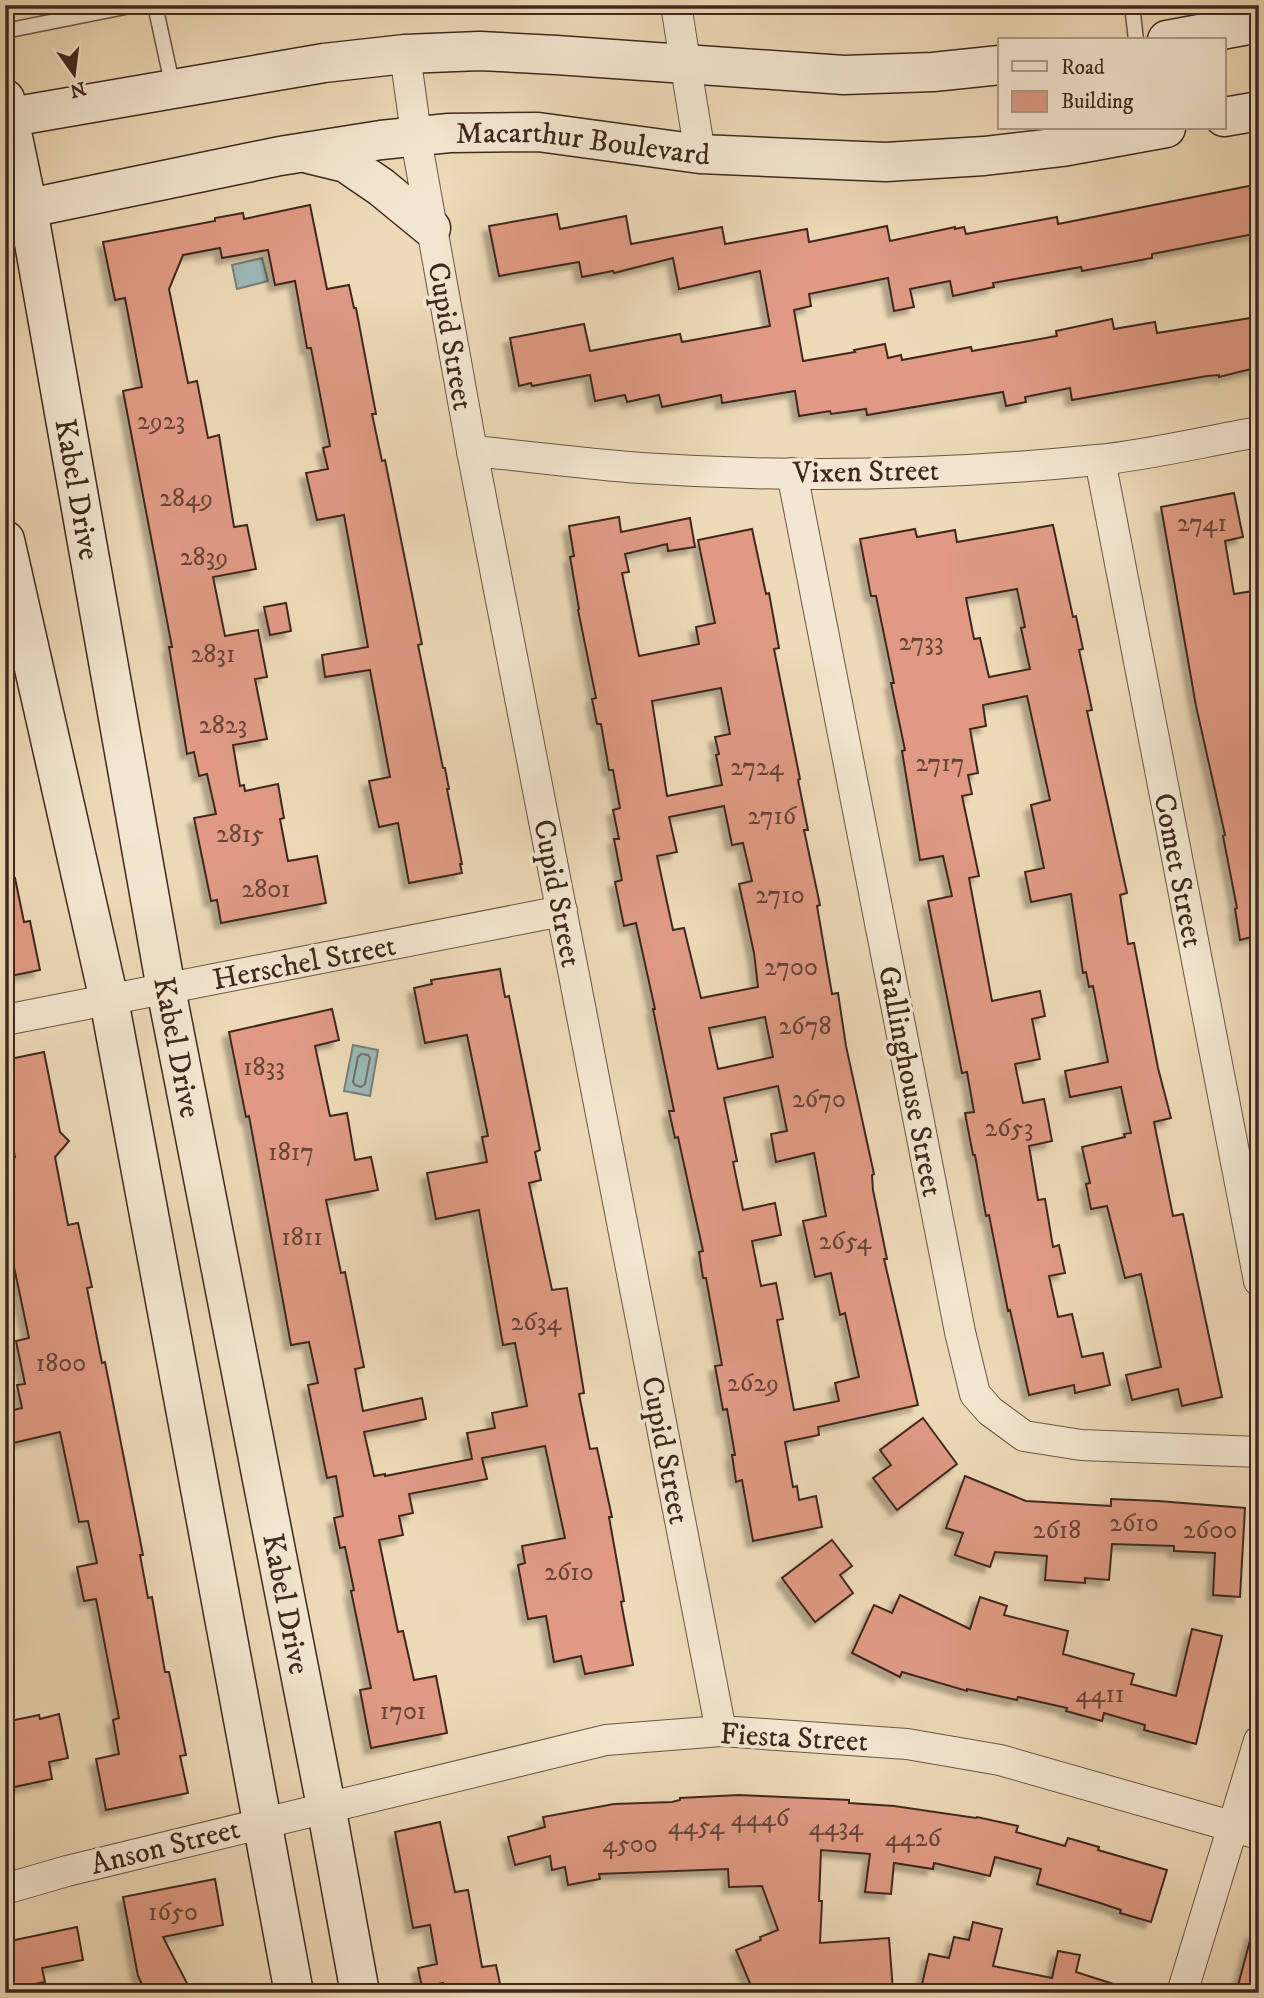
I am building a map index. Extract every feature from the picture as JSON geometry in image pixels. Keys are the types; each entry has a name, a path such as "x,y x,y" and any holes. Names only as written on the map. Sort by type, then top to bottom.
{"street":[{"path":"676,5 700,154"},
{"path":"1178,38 1259,23"},
{"path":"7,111 174,89 324,63 405,54 480,51 844,75 933,72 998,65"},
{"name":"Cupid Street","path":"405,54 415,137 472,451 721,1731"},
{"name":"Kabel Drive","path":"7,111 17,211 360,1993"},
{"path":"1226,117 1259,111"},
{"name":"Macarthur Boulevard","path":"17,211 303,152 449,133 538,132 700,154 886,162 1062,148 1156,130"},
{"path":"303,152 346,163 381,187 431,228"},
{"name":"Vixen Street","path":"472,451 641,468 792,473 982,469 1100,460 1259,432"},
{"name":"Comet Street","path":"1100,460 1259,1281"},
{"name":"Gallinghouse Street","path":"792,473 960,1332 975,1394 990,1411 1024,1436 1081,1445 1259,1452"},
{"name":"Kabel Drive","path":"5,540 109,1000 294,1993"},
{"name":"Herschel Street","path":"5,1020 562,911"},
{"name":"Fiesta Street","path":"326,1806 606,1740 721,1731 907,1744 1000,1760 1246,1829"},
{"path":"1182,1993 1246,1829 1259,1741"},
{"name":"Anson Street","path":"5,1889 326,1806"}],"lane":[{"path":"5,31 135,5"},
{"path":"155,5 174,89"},
{"path":"1132,5 1136,38"}],"water":[{"path":"262,258 268,281 237,289 232,265"},
{"path":"353,1045 378,1050 370,1096 344,1091"}],"building":[{"path":"1259,184 1259,233 1152,254 1152,258 1082,271 1081,267 993,283 994,287 953,296 950,281 910,289 914,307 894,311 888,278 809,294 811,306 794,310 803,361 885,344 888,358 901,355 902,360 971,347 972,351 1057,336 1056,331 1112,319 1114,329 1155,322 1157,333 1251,318 1259,367 1219,377 1207,376 1072,400 1070,388 1025,397 1026,402 1006,406 1003,392 867,415 866,409 799,416 795,391 722,403 721,395 662,407 659,395 627,402 625,395 595,401 590,375 519,386 510,338 584,324 590,351 680,334 682,342 770,326 760,271 679,289 673,258 614,273 613,271 582,277 579,262 499,276 489,226 557,214 560,229 626,216 631,244 722,227 725,244 807,229 809,242 887,226 890,241 955,227 964,227 966,234 1057,217 1058,224"},
{"path":"310,205 327,289 349,285 356,308 376,414 372,414 382,461 385,460 422,644 418,645 445,768 462,873 409,883 398,823 379,827 369,781 390,777 370,670 325,677 322,655 368,647 344,515 317,520 306,473 328,469 323,448 330,446 311,348 307,348 295,281 275,285 268,250 222,258 220,248 183,255 169,289 188,383 197,381 208,438 219,435 234,527 247,525 256,569 213,577 225,636 258,630 267,677 255,679 267,739 233,745 240,786 244,785 245,791 278,784 284,818 280,819 288,861 317,856 326,903 221,923 217,900 211,901 194,818 216,814 207,774 199,776 194,752 187,754 169,647 172,647 123,391 142,387 125,298 115,300 103,242 215,221 215,218 243,213 244,219"},
{"path":"1234,493 1243,537 1225,541 1234,594 1259,590 1259,724 1252,725 1259,767 1259,935 1240,940 1237,908 1223,836 1225,835 1196,706 1161,507"},
{"path":"619,517 621,532 690,518 695,547 668,551 667,544 625,554 629,572 622,573 639,656 699,644 696,627 715,623 698,540 752,529 766,594 769,593 779,648 774,649 800,779 798,780 808,830 804,830 820,905 817,906 832,994 838,993 846,1046 874,1174 873,1190 887,1259 884,1259 918,1405 818,1427 819,1435 785,1442 793,1487 797,1486 799,1500 816,1496 822,1527 753,1541 742,1480 736,1482 732,1455 735,1455 727,1409 723,1410 715,1366 722,1365 706,1278 703,1278 699,1252 703,1251 678,1137 675,1138 669,1111 674,1111 655,1009 636,923 624,926 615,882 622,880 614,839 619,839 613,810 620,808 613,770 609,770 601,724 597,724 592,699 596,698 578,610 570,557 574,556 569,526","holes":["721,688 730,734 715,737 722,785 667,796 652,701","724,806 732,845 743,843 752,881 739,884 754,953 758,987 701,998 684,928 673,930 657,856 677,852 669,817","765,1017 773,1057 718,1069 709,1028","778,1086 787,1131 771,1134 776,1162 814,1153 826,1216 803,1221 815,1277 831,1273 840,1315 845,1313 859,1377 835,1383 839,1401 794,1410 777,1320 783,1319 776,1283 761,1286 752,1241 781,1235 775,1203 743,1210 733,1162 737,1161 724,1098"]},
{"path":"1053,525 1073,617 1076,616 1083,649 1079,650 1092,710 1087,711 1127,893 1120,895 1128,944 1134,943 1158,1068 1171,1118 1154,1122 1173,1216 1183,1214 1222,1397 1182,1406 1178,1389 1132,1400 1126,1375 1161,1367 1141,1274 1125,1278 1107,1206 1091,1209 1086,1184 1090,1183 1082,1147 1125,1137 1124,1134 1131,1133 1121,1087 1070,1097 1065,1071 1108,1062 1093,986 1089,987 1086,972 1083,973 1071,894 1031,902 1025,872 1044,868 1031,805 1050,800 1027,696 983,705 986,726 970,729 978,773 968,775 972,794 962,796 979,876 969,878 992,1001 1040,991 1045,1016 1032,1019 1040,1059 1015,1064 1023,1103 1044,1099 1052,1141 1029,1146 1038,1200 1045,1199 1053,1247 1059,1245 1065,1273 1049,1276 1058,1317 1072,1314 1082,1357 1103,1353 1110,1385 1075,1393 1074,1385 1029,1395 973,1155 965,1113 974,1112 967,1072 962,1073 928,901 952,896 943,856 920,860 902,751 905,750 891,683 894,683 876,596 871,596 860,539 915,529 917,537 955,530 957,542","holes":["1017,589 1025,627 1021,628 1030,669 989,677 980,638 974,639 966,598"]},
{"path":"286,603 291,631 270,635 264,607"},
{"path":"15,878 24,922 30,921 40,970 5,977 5,879"},
{"path":"500,969 505,997 509,996 540,1150 535,1152 541,1180 529,1183 552,1290 567,1288 584,1393 579,1394 590,1449 597,1448 612,1517 609,1517 624,1601 621,1602 633,1665 585,1674 581,1656 554,1662 546,1616 528,1619 518,1565 525,1563 522,1546 565,1538 545,1446 482,1458 487,1479 409,1494 413,1513 399,1516 403,1535 379,1540 398,1632 403,1631 414,1680 436,1676 447,1733 371,1748 360,1690 371,1688 345,1547 340,1548 334,1518 343,1516 336,1476 327,1478 308,1385 318,1383 309,1342 291,1345 249,1116 246,1117 229,1032 332,1009 339,1040 315,1046 330,1116 347,1113 355,1160 371,1157 378,1190 326,1200 341,1273 345,1272 364,1367 355,1369 363,1411 422,1398 426,1419 364,1432 374,1476 472,1459 467,1433 495,1428 492,1413 527,1406 515,1343 503,1345 479,1210 436,1219 427,1173 487,1162 482,1137 488,1136 467,1035 425,1043 414,988 432,984 431,980"},
{"path":"44,1052 60,1132 69,1141 55,1157 68,1225 78,1223 92,1287 87,1288 102,1363 105,1362 143,1555 140,1555 148,1598 152,1597 165,1672 169,1672 186,1755 180,1756 188,1793 106,1810 96,1759 119,1754 113,1720 119,1718 96,1599 84,1601 77,1567 97,1563 88,1521 79,1522 60,1432 5,1445 5,1412 22,1408 17,1385 25,1384 16,1341 29,1338 13,1262 5,1263 5,1160 15,1157 5,1113 5,1060"},
{"path":"923,1418 957,1464 897,1510 873,1478 891,1465 880,1450"},
{"path":"965,1476 1026,1501 1111,1506 1111,1499 1245,1508 1240,1597 1213,1595 1215,1553 1174,1551 1174,1546 1112,1544 1109,1580 1085,1578 1085,1583 1045,1580 1047,1556 995,1552 990,1567 955,1555 963,1533 946,1528"},
{"path":"832,1540 852,1566 840,1575 853,1593 815,1622 782,1578"},
{"path":"900,1595 970,1629 980,1597 1007,1606 1004,1615 1068,1631 1063,1654 1134,1674 1131,1684 1176,1696 1192,1629 1222,1636 1196,1744 1144,1730 1145,1725 1104,1713 1102,1721 1066,1711 1067,1708 1018,1697 1017,1700 967,1691 902,1672 900,1677 852,1653 874,1605 892,1613"},
{"path":"59,1714 68,1758 49,1762 52,1779 14,1787 5,1748 5,1722 39,1715 40,1719"},
{"path":"739,1795 849,1800 849,1803 977,1817 1018,1826 1016,1832 1065,1846 1068,1838 1099,1847 1098,1850 1167,1870 1151,1922 1037,1884 1041,1869 995,1857 990,1876 934,1863 933,1869 894,1863 891,1894 865,1892 870,1854 821,1850 820,1943 889,1938 893,1991 754,1993 736,1950 778,1930 762,1886 729,1887 728,1869 599,1874 600,1879 568,1885 565,1867 552,1870 550,1856 515,1865 508,1837 545,1827 543,1817 614,1804 672,1802 680,1798"},
{"path":"440,1822 455,1892 468,1890 482,1967 496,1965 502,1993 445,1993 443,1983 422,1987 418,1968 437,1964 430,1925 413,1928 395,1832"},
{"path":"215,1879 223,1925 163,1937 192,1993 146,1993 138,1976 123,1897"},
{"path":"973,1922 1002,1929 993,1966 1052,1978 1058,1951 1080,1955 1076,1972 1126,1988 1125,1993 920,1993 929,1954 949,1958 954,1937 969,1940"},
{"path":"77,1927 83,1960 42,1968 45,1982 5,1990 5,1942"},
{"path":"1252,1933 1259,1934 1259,1993 1236,1993"}]}
